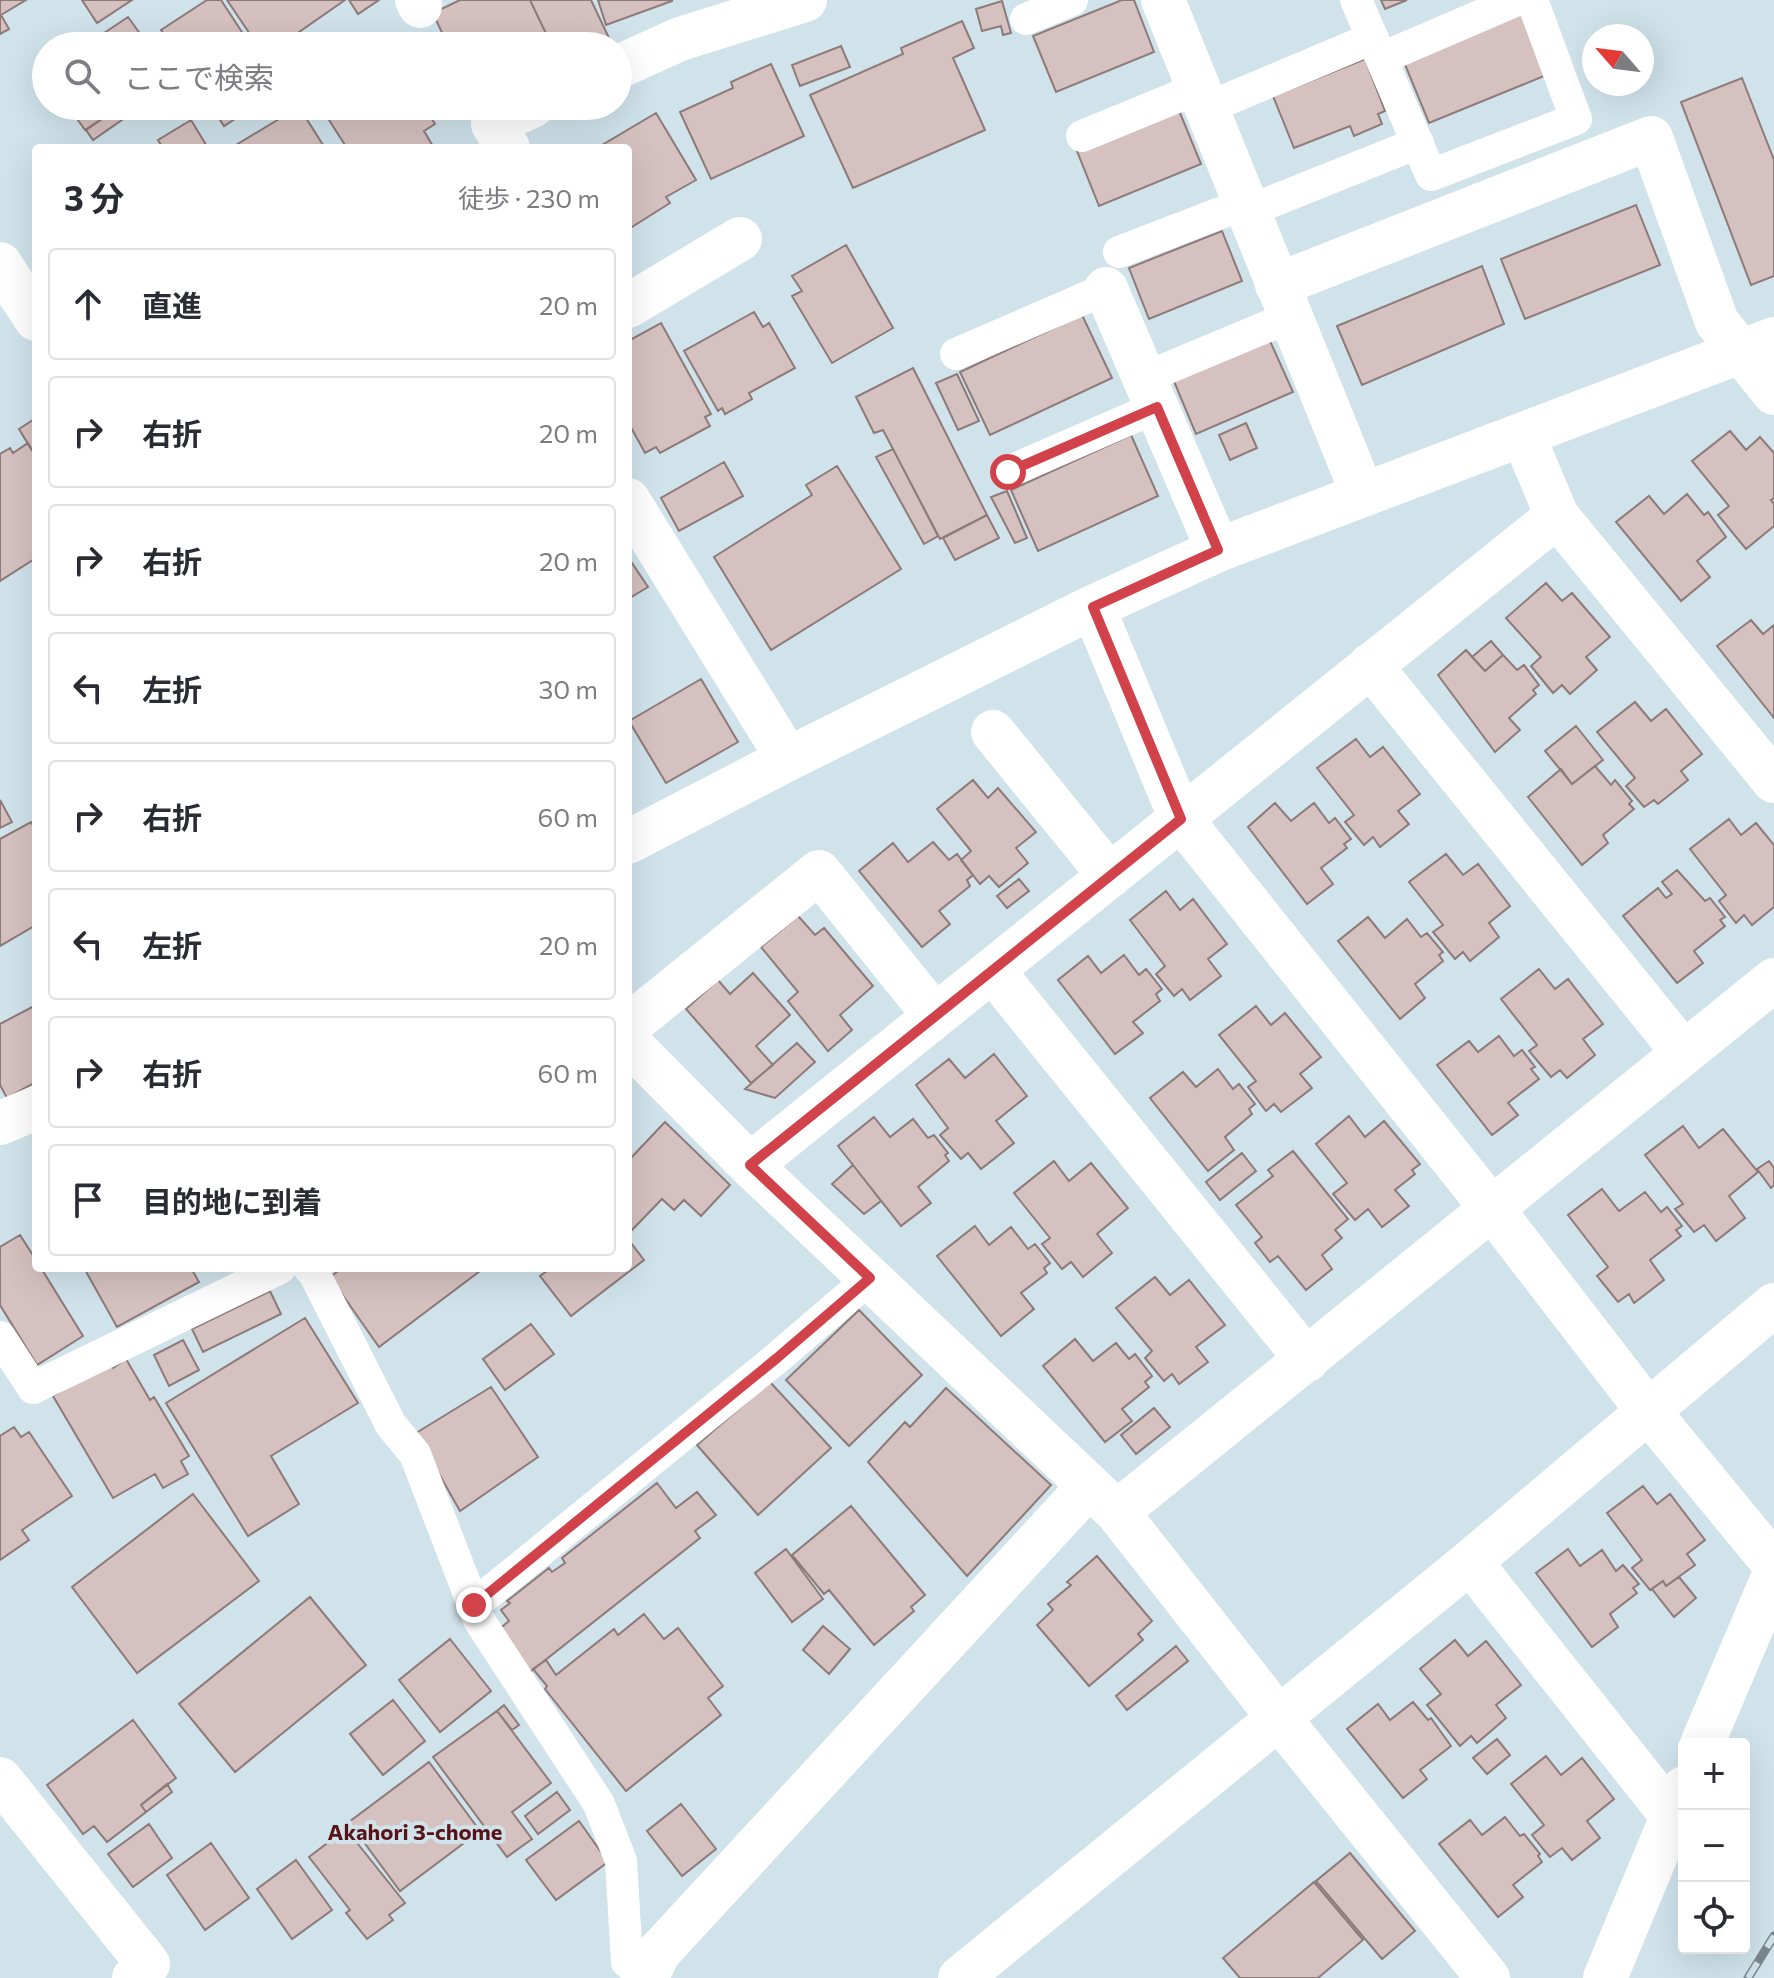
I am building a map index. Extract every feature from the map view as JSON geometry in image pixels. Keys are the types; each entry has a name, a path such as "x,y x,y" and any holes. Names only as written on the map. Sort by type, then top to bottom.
{"street":[{"path":"632,61 680,39 805,0"},
{"path":"1163,0 1363,495"},
{"path":"502,120 493,124 506,144"},
{"path":"1283,301 1651,138 1717,322 1757,346 1774,393"},
{"path":"632,304 740,239"},
{"path":"0,264 32,313"},
{"path":"1112,271 1150,392 1218,550"},
{"path":"632,840 1093,607 1218,550 1757,346"},
{"path":"1523,435 1557,516 1774,781"},
{"path":"632,506 788,759"},
{"path":"750,1165 1557,516"},
{"path":"1093,607 1181,819 1493,1210 1648,1411 1774,1564"},
{"path":"1370,665 1683,1052"},
{"path":"993,732 1110,876"},
{"path":"632,1023 819,872 935,1016"},
{"path":"993,971 1307,1360"},
{"path":"646,1977 659,1952 1103,1499 1307,1360 1774,980"},
{"path":"632,1046 750,1165 1103,1499 1278,1717 1468,1971"},
{"path":"0,1123 32,1110"},
{"path":"988,1969 1278,1717 1470,1562 1774,1305"},
{"path":"1470,1562 1678,1801 1605,1978"},
{"path":"1705,1738 1774,1575"},
{"path":"0,1779 148,1964 134,1978"}],"lane":[{"path":"1026,19 1072,0"},
{"path":"1356,0 1431,175 1576,119 1532,0"},
{"path":"1082,136 1377,48 1517,0"},
{"path":"956,354 1112,271 1246,207 1418,143"},
{"path":"1008,472 1150,392 1283,301"},
{"path":"0,1337 33,1388 272,1272"},
{"path":"313,1272 391,1425 415,1454 479,1620 599,1804 621,1861 627,1962 646,1977"},
{"path":"474,1605 777,1358 870,1278"}],"building":[{"path":"0,0 26,0 1,15 9,29 0,34"},
{"path":"82,0 132,0 97,23"},
{"path":"207,0 221,0 242,32 162,32 161,30"},
{"path":"227,0 345,0 299,32 249,32"},
{"path":"349,0 379,0 358,14"},
{"path":"460,0 530,0 545,32 442,32 433,13"},
{"path":"530,0 591,0 606,32 545,32"},
{"path":"598,0 672,0 672,1 606,25"},
{"path":"1122,0 1134,0 1154,52 1056,92 1033,36"},
{"path":"1381,0 1407,0 1385,9"},
{"path":"1002,1 1011,33 1003,35 1001,26 982,31 976,9"},
{"path":"1529,11 1554,72 1429,123 1404,62"},
{"path":"128,17 139,32 106,32"},
{"path":"962,21 974,48 953,58 985,130 853,188 810,95 903,54 901,48"},
{"path":"841,46 850,67 800,86 792,65"},
{"path":"1365,59 1385,111 1378,114 1382,124 1354,136 1350,126 1294,148 1273,96"},
{"path":"771,64 804,136 711,179 680,112 733,88 731,82"},
{"path":"1742,78 1774,160 1774,276 1751,285 1681,102"},
{"path":"1178,108 1201,164 1099,206 1077,151"},
{"path":"656,113 696,180 666,197 670,203 632,227 632,144 604,144"},
{"path":"78,120 100,120 85,130"},
{"path":"101,120 122,120 93,140 86,130"},
{"path":"191,120 206,144 160,144 158,140"},
{"path":"277,120 307,120 322,144 238,144"},
{"path":"329,120 433,120 435,124 424,131 432,144 344,144"},
{"path":"1636,205 1660,265 1525,319 1501,259"},
{"path":"1222,231 1242,281 1149,319 1129,268"},
{"path":"846,245 893,328 832,363 792,296 802,291 792,276"},
{"path":"1482,266 1504,324 1362,385 1337,326"},
{"path":"754,312 763,327 769,323 795,368 749,393 752,399 725,414 722,408 718,411 684,351"},
{"path":"1082,315 1112,378 990,435 960,372"},
{"path":"661,323 711,414 705,417 710,426 660,453 656,447 645,453 632,429 632,339"},
{"path":"1270,341 1293,392 1196,434 1173,379"},
{"path":"913,368 987,515 940,539 883,430 874,433 856,397"},
{"path":"957,374 979,421 958,430 936,383"},
{"path":"32,421 32,450 19,429"},
{"path":"1246,423 1257,448 1230,460 1219,435"},
{"path":"1730,431 1746,450 1760,437 1774,453 1774,498 1771,500 1774,504 1774,526 1746,549 1718,515 1729,506 1692,461"},
{"path":"1131,435 1158,496 1038,551 1011,490"},
{"path":"28,443 32,450 32,561 0,581 0,454 10,448 13,453"},
{"path":"893,449 938,536 924,544 876,457"},
{"path":"724,462 743,496 679,531 661,498"},
{"path":"837,466 901,569 771,650 714,557 812,495 806,485"},
{"path":"1007,491 1027,538 1015,543 991,497"},
{"path":"1687,494 1704,515 1708,512 1726,537 1697,561 1710,577 1681,601 1616,522 1649,496 1664,514"},
{"path":"987,515 999,538 955,560 943,538"},
{"path":"632,563 648,587 632,597"},
{"path":"1546,583 1562,601 1572,593 1610,637 1586,657 1597,670 1570,694 1562,685 1553,693 1531,666 1541,657 1506,618"},
{"path":"1751,620 1763,634 1774,625 1774,718 1717,646"},
{"path":"1491,641 1503,655 1485,671 1472,657"},
{"path":"1466,650 1485,671 1503,655 1517,670 1524,665 1539,685 1533,690 1536,694 1509,718 1520,730 1495,752 1438,675"},
{"path":"701,679 738,742 666,783 632,726 632,719"},
{"path":"1635,702 1651,721 1666,709 1702,754 1681,771 1688,780 1658,804 1654,800 1644,807 1626,786 1635,778 1597,732"},
{"path":"1576,726 1603,760 1572,784 1545,751"},
{"path":"1356,739 1370,757 1383,747 1420,794 1398,811 1409,824 1380,847 1373,837 1364,845 1345,822 1354,815 1317,768"},
{"path":"1595,766 1611,785 1615,780 1632,801 1629,804 1634,809 1603,835 1608,843 1582,865 1528,797 1561,769 1572,784"},
{"path":"973,780 988,798 998,788 1036,832 1016,848 1028,863 999,887 989,876 980,884 961,860 971,851 937,809"},
{"path":"0,800 12,822 0,828"},
{"path":"1275,803 1291,821 1314,803 1329,823 1335,818 1351,839 1344,844 1347,848 1321,868 1333,884 1307,904 1248,827"},
{"path":"1729,819 1741,835 1756,823 1774,845 1774,907 1752,925 1744,915 1736,923 1719,901 1726,895 1690,849"},
{"path":"32,824 32,927 0,946 0,839"},
{"path":"933,842 949,860 957,854 973,875 967,880 970,886 939,911 950,924 922,947 859,871 893,843 908,862"},
{"path":"1446,854 1463,875 1478,864 1510,906 1489,923 1499,937 1470,961 1463,952 1455,959 1433,932 1443,925 1409,882"},
{"path":"1677,870 1705,901 1710,898 1725,917 1720,920 1725,926 1694,951 1703,963 1677,983 1623,916 1658,888 1666,898 1672,894 1662,882"},
{"path":"1019,879 1029,891 1007,908 997,896"},
{"path":"1166,891 1180,910 1193,899 1227,944 1208,959 1221,976 1190,1000 1182,989 1174,996 1156,974 1165,966 1130,920"},
{"path":"798,916 815,935 824,928 873,986 840,1015 852,1030 828,1051 788,1001 798,992 761,947"},
{"path":"1368,917 1385,938 1407,919 1421,937 1427,933 1443,952 1439,955 1443,961 1415,984 1425,998 1400,1019 1338,941"},
{"path":"1124,955 1139,975 1146,969 1162,989 1156,994 1160,1001 1133,1022 1143,1033 1115,1054 1058,980 1088,956 1101,973"},
{"path":"1539,969 1555,989 1568,979 1603,1024 1583,1039 1595,1055 1567,1078 1560,1070 1551,1077 1529,1051 1537,1045 1501,999"},
{"path":"753,973 790,1015 756,1046 773,1065 751,1083 686,1009 718,980 730,994"},
{"path":"1256,1006 1271,1025 1285,1013 1321,1057 1300,1074 1312,1088 1281,1112 1274,1104 1266,1111 1248,1087 1256,1081 1219,1035"},
{"path":"32,1007 32,1084 7,1098 0,1085 0,1024"},
{"path":"1499,1036 1514,1056 1522,1050 1535,1067 1531,1069 1539,1079 1508,1103 1518,1115 1492,1135 1437,1065 1469,1041 1478,1052"},
{"path":"797,1043 815,1062 775,1098 745,1089"},
{"path":"994,1054 1027,1096 996,1121 1014,1143 981,1169 968,1153 961,1159 940,1135 948,1128 916,1085 949,1059 965,1078"},
{"path":"1218,1069 1233,1089 1239,1084 1255,1104 1249,1109 1252,1114 1225,1137 1234,1150 1208,1171 1150,1098 1183,1072 1196,1087"},
{"path":"1349,1116 1365,1137 1384,1121 1420,1164 1412,1170 1415,1174 1395,1190 1409,1206 1382,1227 1368,1209 1355,1220 1333,1194 1347,1183 1316,1144"},
{"path":"874,1117 890,1137 913,1119 928,1138 934,1135 948,1153 945,1155 949,1161 918,1187 931,1203 901,1226 838,1146"},
{"path":"665,1122 730,1185 701,1216 684,1200 674,1210 662,1199 632,1230 632,1157"},
{"path":"1683,1126 1699,1148 1723,1129 1758,1172 1729,1196 1745,1218 1716,1241 1704,1225 1694,1232 1675,1209 1683,1204 1645,1155"},
{"path":"1293,1151 1348,1219 1335,1230 1342,1238 1322,1255 1332,1269 1306,1290 1278,1256 1270,1262 1255,1243 1262,1237 1236,1205 1273,1176 1268,1170"},
{"path":"1242,1153 1256,1171 1220,1200 1206,1182"},
{"path":"1054,1161 1069,1181 1091,1163 1128,1208 1097,1234 1112,1253 1083,1277 1071,1262 1062,1269 1042,1244 1050,1238 1014,1193"},
{"path":"1769,1161 1774,1168 1774,1185 1771,1188 1757,1169"},
{"path":"853,1165 881,1201 864,1214 832,1184"},
{"path":"1602,1189 1619,1211 1645,1192 1661,1212 1667,1207 1682,1226 1676,1230 1681,1236 1650,1260 1664,1280 1634,1303 1629,1294 1618,1302 1597,1276 1608,1267 1568,1215"},
{"path":"975,1226 989,1245 1011,1227 1028,1249 1035,1244 1050,1263 1044,1268 1047,1273 1021,1293 1034,1309 1001,1336 937,1256"},
{"path":"20,1235 32,1254 32,1272 43,1272 83,1336 37,1365 0,1305 0,1247"},
{"path":"632,1244 644,1260 632,1269"},
{"path":"86,1272 193,1272 199,1282 117,1327"},
{"path":"337,1272 479,1272 379,1347 330,1277"},
{"path":"546,1272 628,1272 571,1316 540,1276"},
{"path":"1155,1277 1170,1295 1189,1280 1225,1325 1196,1347 1208,1362 1179,1384 1172,1374 1164,1381 1145,1358 1152,1351 1116,1308"},
{"path":"270,1291 281,1314 203,1352 192,1329"},
{"path":"859,1310 922,1375 849,1446 786,1380"},
{"path":"305,1318 358,1403 271,1456 299,1504 248,1536 166,1403"},
{"path":"531,1324 554,1354 505,1390 483,1359"},
{"path":"1075,1339 1093,1361 1116,1343 1129,1359 1135,1354 1152,1376 1145,1382 1149,1387 1122,1409 1132,1421 1105,1442 1043,1366"},
{"path":"183,1340 199,1370 169,1386 154,1355"},
{"path":"126,1359 150,1400 154,1397 189,1456 181,1461 188,1474 163,1488 155,1474 113,1498 53,1396 109,1363 113,1368"},
{"path":"770,1382 831,1448 758,1515 697,1445"},
{"path":"491,1387 538,1457 460,1511 416,1433"},
{"path":"946,1388 1051,1485 967,1576 868,1462 905,1422 910,1427"},
{"path":"1154,1408 1170,1427 1136,1454 1121,1435"},
{"path":"14,1427 21,1437 29,1432 72,1496 22,1530 29,1540 0,1560 0,1436"},
{"path":"657,1483 676,1508 697,1492 716,1515 695,1531 700,1538 530,1672 497,1631 509,1621 501,1610 510,1603 507,1601 549,1568 552,1572 565,1563 562,1558"},
{"path":"1643,1486 1657,1504 1670,1494 1705,1540 1687,1554 1695,1565 1666,1586 1663,1581 1650,1590 1632,1568 1642,1560 1607,1513"},
{"path":"193,1494 259,1581 137,1673 72,1587"},
{"path":"851,1506 925,1595 911,1607 914,1611 874,1645 829,1590 824,1594 792,1555"},
{"path":"786,1549 823,1599 792,1622 755,1573"},
{"path":"1568,1549 1580,1566 1602,1550 1616,1571 1623,1565 1639,1584 1633,1588 1637,1593 1610,1614 1618,1627 1592,1647 1536,1573"},
{"path":"1097,1556 1152,1621 1138,1634 1143,1640 1089,1686 1037,1625 1053,1610 1048,1604 1071,1585 1067,1582"},
{"path":"1679,1577 1696,1598 1674,1617 1652,1589 1663,1581 1666,1586"},
{"path":"310,1597 366,1665 235,1772 179,1704"},
{"path":"644,1614 664,1639 678,1628 723,1686 708,1698 721,1715 626,1791 545,1689 547,1686 533,1669 546,1660 556,1675 614,1629 618,1635"},
{"path":"823,1626 850,1649 829,1674 803,1650"},
{"path":"450,1639 491,1691 440,1732 399,1680"},
{"path":"1455,1640 1468,1656 1486,1641 1521,1685 1496,1705 1506,1718 1477,1743 1471,1736 1460,1746 1427,1705 1441,1694 1420,1669"},
{"path":"1176,1646 1188,1661 1127,1710 1116,1696"},
{"path":"393,1700 425,1741 383,1775 350,1734"},
{"path":"1413,1702 1428,1720 1431,1718 1451,1746 1420,1770 1427,1779 1403,1798 1347,1729 1378,1704 1390,1720"},
{"path":"504,1705 519,1725 512,1730 497,1711"},
{"path":"497,1711 551,1783 512,1812 532,1839 507,1857 433,1757"},
{"path":"133,1720 176,1778 141,1805 146,1812 107,1842 94,1826 83,1834 47,1785"},
{"path":"1497,1739 1510,1755 1487,1774 1473,1758"},
{"path":"1546,1756 1561,1775 1582,1758 1614,1799 1587,1821 1600,1838 1572,1860 1562,1848 1550,1857 1544,1850 1532,1835 1544,1825 1511,1784"},
{"path":"429,1762 480,1831 400,1891 349,1822"},
{"path":"167,1784 172,1792 146,1812 141,1805"},
{"path":"557,1792 570,1810 538,1834 525,1816"},
{"path":"681,1804 716,1849 682,1876 647,1831"},
{"path":"1505,1817 1520,1836 1524,1834 1540,1854 1538,1856 1542,1862 1513,1885 1523,1897 1498,1917 1439,1844 1470,1820 1482,1835"},
{"path":"579,1821 608,1862 556,1900 526,1860"},
{"path":"149,1824 172,1858 133,1887 108,1854"},
{"path":"346,1829 405,1903 389,1915 393,1920 367,1939 346,1913 350,1910 309,1857"},
{"path":"211,1843 249,1898 205,1930 167,1875"},
{"path":"1350,1853 1415,1931 1382,1959 1316,1881"},
{"path":"296,1860 332,1910 292,1939 257,1889"},
{"path":"1314,1882 1363,1940 1318,1978 1240,1978 1223,1958"}],"railway":[{"path":"1748,1978 1774,1936"}],"district":[{"name":"Akahori 3-chome","path":"415,1831"}],"route":[{"path":"474,1605 777,1358 870,1278 750,1165 1181,819 1093,607 1218,550 1157,407 1008,472"}]}
